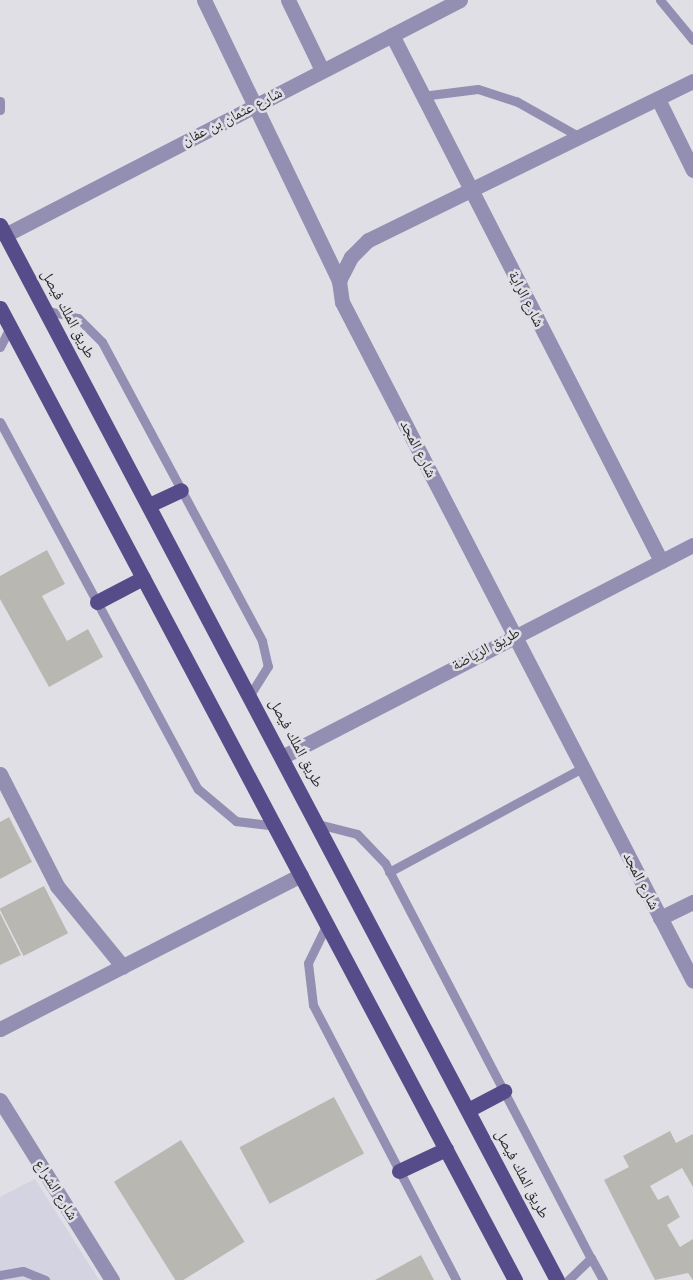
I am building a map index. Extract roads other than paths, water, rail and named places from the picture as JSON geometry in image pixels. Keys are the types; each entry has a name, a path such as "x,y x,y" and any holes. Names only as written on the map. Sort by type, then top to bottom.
{"main road":[{"name":"طريق الملك فيصل","path":"3,230 557,1280"},
{"path":"0,308 515,1280"},
{"path":"149,505 181,490"},
{"path":"97,602 143,578"},
{"path":"468,1110 504,1091"},
{"path":"399,1171 446,1149"}],"street":[{"name":"شارع المجد","path":"204,0 252,107 339,281 342,302 693,981"},
{"path":"288,0 322,70"},
{"name":"شارع عثمان بن عفان","path":"3,230 252,107 460,0"},
{"name":"شارع الراية","path":"392,35 468,188 661,561"},
{"path":"339,281 351,257 368,240 468,188 693,81"},
{"path":"658,99 693,170"},
{"name":"طريق الرياضة","path":"282,757 514,634 693,545"},
{"path":"0,774 57,886 123,967"},
{"path":"0,1029 301,875"},
{"path":"660,918 693,902"},
{"name":"شارع الشراع","path":"0,1100 112,1280"}],"lane":[{"path":"660,0 693,40"},
{"path":"422,96 478,89 516,101 578,136"},
{"path":"0,101 0,110"},
{"path":"45,310 68,314 96,333 266,649 266,675 250,695"},
{"path":"0,348 10,327"},
{"path":"0,422 205,799 236,821 275,826"},
{"path":"389,872 582,768"},
{"path":"318,824 357,834 389,872 603,1280"},
{"path":"327,924 308,963 308,991 456,1280"},
{"path":"568,1280 591,1258"},
{"path":"0,1275 23,1271 45,1280"}]}
